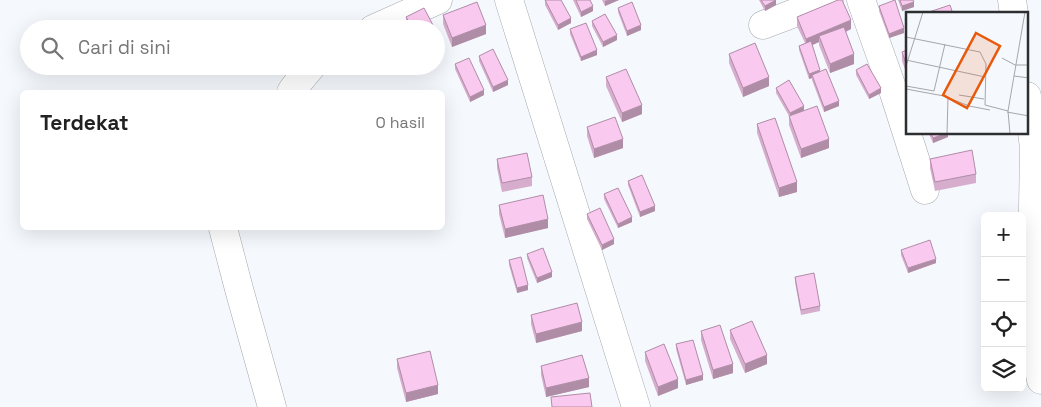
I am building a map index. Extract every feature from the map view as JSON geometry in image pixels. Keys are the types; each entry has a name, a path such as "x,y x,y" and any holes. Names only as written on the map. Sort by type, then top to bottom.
{"street":[{"path":"393,20 438,0"},
{"path":"509,0 636,407"},
{"path":"763,25 829,0"},
{"path":"861,0 906,131"},
{"path":"292,90 304,75"},
{"path":"1028,103 1034,147 1036,328 1041,380"},
{"path":"907,135 925,190"},
{"path":"224,230 238,289 272,407"}],"building":[{"path":"545,0 561,0 571,18 558,25"},
{"path":"576,0 590,0 593,6 581,12"},
{"path":"761,0 776,0 765,6"},
{"path":"842,0 851,20 806,39 797,17"},
{"path":"895,0 904,28 889,34 879,6"},
{"path":"900,0 913,0 914,2 902,6"},
{"path":"477,2 486,25 452,38 443,15"},
{"path":"632,2 641,25 627,31 618,8"},
{"path":"950,5 952,12 929,12"},
{"path":"424,8 430,20 408,20 406,17"},
{"path":"605,14 617,35 603,42 592,21"},
{"path":"586,23 597,50 581,57 570,29"},
{"path":"844,27 854,54 830,64 819,36"},
{"path":"811,41 820,70 809,74 799,46"},
{"path":"755,43 769,77 743,88 729,54"},
{"path":"493,49 508,80 493,87 479,56"},
{"path":"906,50 906,63 902,52"},
{"path":"469,58 484,90 470,97 455,64"},
{"path":"867,64 881,88 869,95 856,70"},
{"path":"626,69 642,105 622,113 606,77"},
{"path":"826,69 839,101 824,107 812,75"},
{"path":"789,80 804,106 790,113 776,88"},
{"path":"817,106 829,139 801,149 789,116"},
{"path":"615,117 623,139 594,149 587,127"},
{"path":"775,118 797,182 779,188 757,124"},
{"path":"972,150 976,174 935,182 930,159"},
{"path":"527,153 532,177 502,183 497,159"},
{"path":"642,175 655,206 640,212 628,181"},
{"path":"618,188 632,217 618,224 604,194"},
{"path":"543,195 548,219 505,229 499,205"},
{"path":"600,208 614,239 602,245 587,214"},
{"path":"930,240 936,259 908,268 901,250"},
{"path":"543,248 552,272 537,278 527,254"},
{"path":"521,257 528,285 517,288 509,260"},
{"path":"814,273 820,306 801,310 795,277"},
{"path":"577,303 582,322 536,334 531,315"},
{"path":"752,321 767,355 745,364 730,330"},
{"path":"720,325 733,364 713,370 701,331"},
{"path":"693,340 703,375 686,380 676,344"},
{"path":"664,344 678,379 658,387 645,352"},
{"path":"430,351 438,385 406,393 397,359"},
{"path":"582,355 589,378 546,388 541,366"},
{"path":"590,393 592,407 552,407 551,397"}]}
